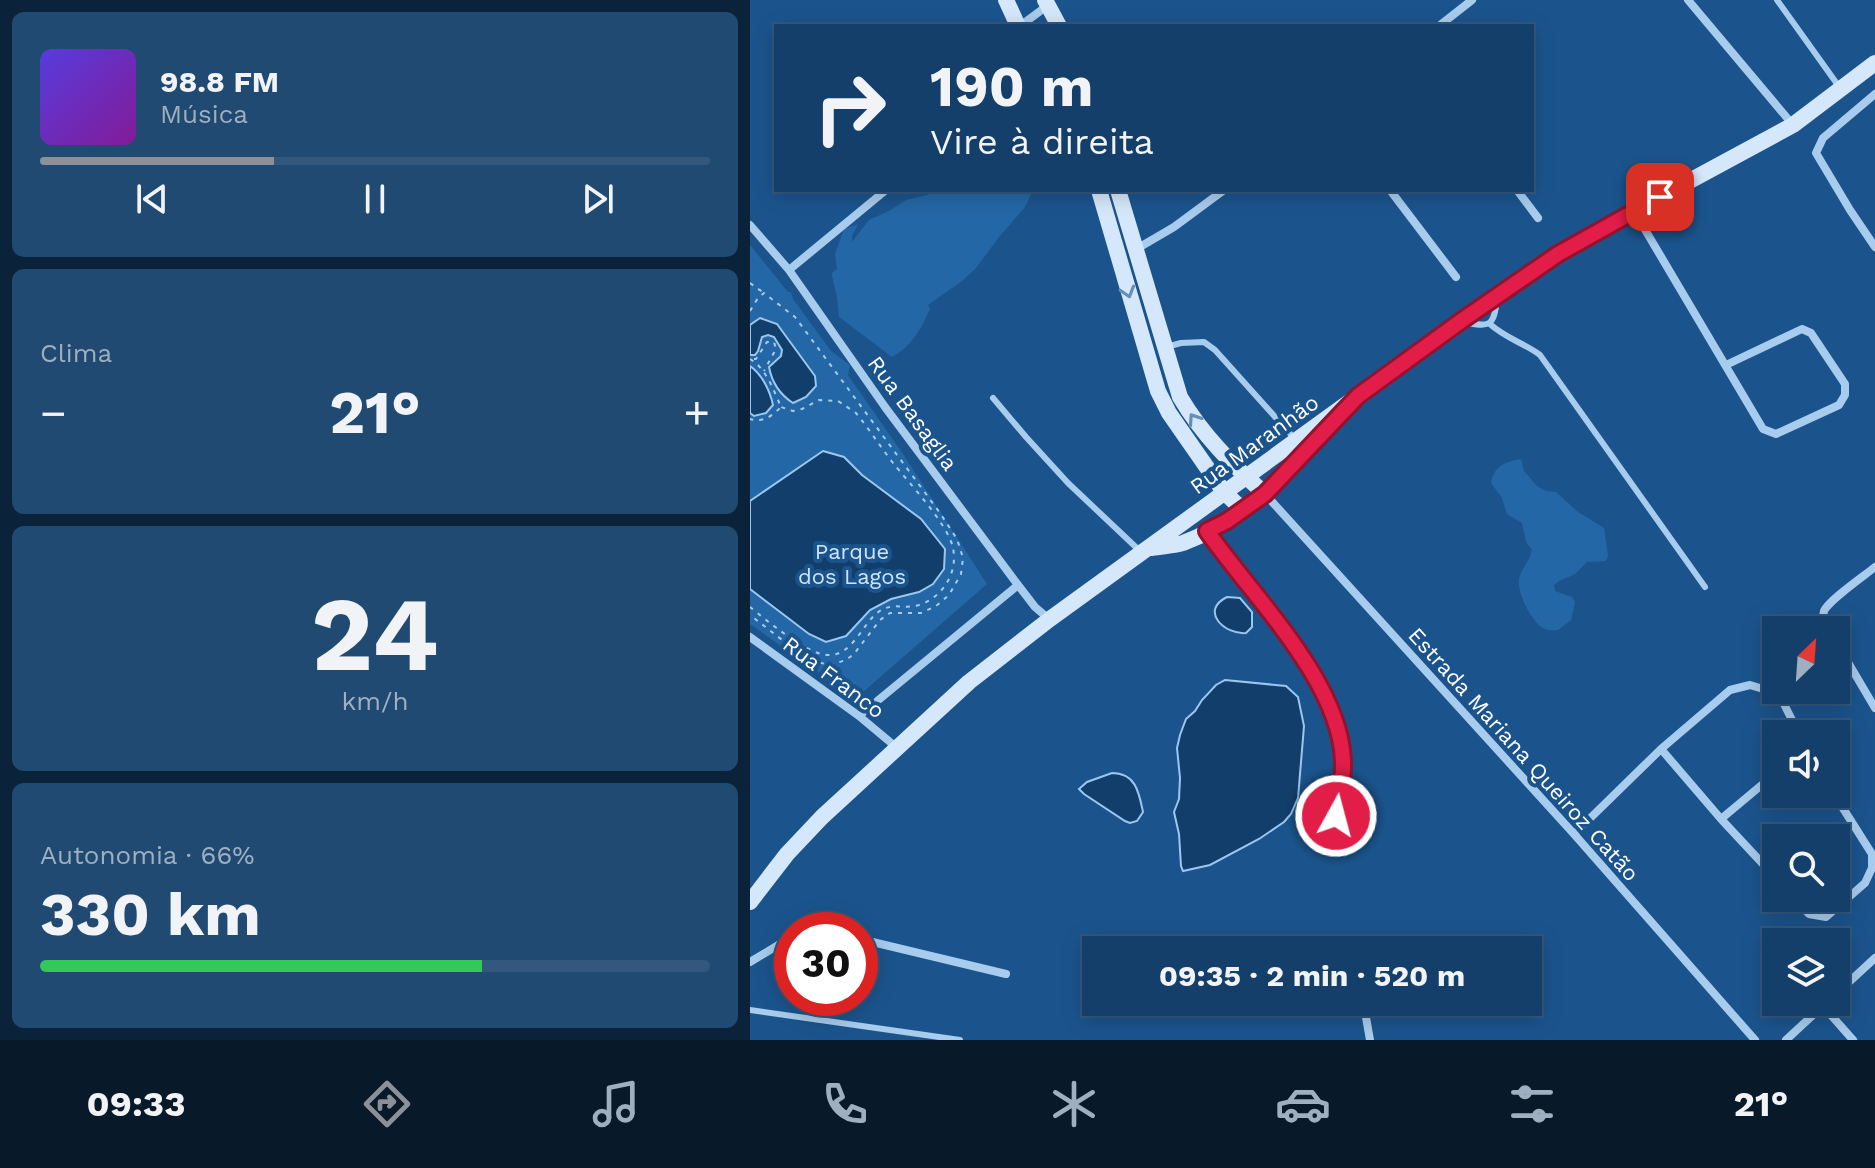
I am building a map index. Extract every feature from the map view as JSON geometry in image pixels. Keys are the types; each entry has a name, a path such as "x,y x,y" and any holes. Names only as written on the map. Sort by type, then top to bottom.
{"main road":[{"path":"1006,0 1018,24"},
{"path":"1049,2 1058,24"},
{"name":"Rua Maranhão","path":"750,902 787,854 896,747 969,682 1050,619 1497,295 1558,254 1793,125 1875,63"},
{"path":"1100,192 1158,391 1169,413 1224,492 1243,510"},
{"path":"1119,192 1180,397 1195,422 1216,447 1265,494"},
{"path":"1145,550 1181,544 1243,510 1265,494 1358,396"}],"street":[{"path":"1442,24 1472,0"},
{"path":"1688,0 1793,125"},
{"path":"1022,24 1049,2"},
{"path":"1875,94 1823,138 1816,153 1875,247"},
{"path":"789,270 884,192"},
{"path":"1118,257 1137,250 1174,227 1221,192"},
{"path":"1392,192 1456,277"},
{"path":"1518,192 1538,218"},
{"path":"1634,211 1763,429 1776,434 1839,405 1845,395 1845,384 1811,333 1802,329 1726,365"},
{"name":"Rua Basaglia","path":"750,225 789,270 885,407 1018,585 1035,607 1050,619"},
{"name":"Estrada Mariana Queiroz Catão","path":"1265,494 1574,834 1755,1040"},
{"path":"1207,531 1307,661 1336,720 1343,761 1336,816"},
{"path":"1824,616 1831,602 1875,567"},
{"path":"859,716 1018,585"},
{"name":"Rua Franco","path":"750,637 859,716 896,747"},
{"path":"1850,666 1875,708"},
{"path":"1574,834 1661,749 1730,690 1750,685 1773,692 1792,720"},
{"path":"1661,749 1762,863"},
{"path":"1721,819 1762,785"},
{"path":"1843,808 1872,854 1872,868 1865,883 1850,896"},
{"path":"1807,912 1826,917 1832,912"},
{"path":"878,943 1006,974"},
{"path":"750,962 774,948"},
{"path":"1850,981 1875,958"},
{"path":"1366,1016 1370,1040"},
{"path":"1786,1040 1812,1016"},
{"path":"1834,1016 1853,1040"},
{"path":"1739,1040 1748,1032"}],"lane":[{"path":"1777,0 1841,90"},
{"path":"1461,321 1484,326 1490,324 1495,314 1497,295"},
{"path":"1490,324 1540,355 1705,587"},
{"path":"1166,347 1204,342 1215,350 1296,441"},
{"path":"993,398 1068,483 1145,550"},
{"path":"750,1010 960,1040"}],"path":[{"path":"750,283 795,317 820,348 940,513 957,539 963,558 961,574 949,595 936,606 921,613 890,613 880,620 854,654 830,665 808,660 750,615"},
{"path":"750,311 764,293"},
{"path":"750,360 756,359 767,342 774,342 776,349 763,372"},
{"path":"750,360 757,363 763,372 781,407 793,411 819,400 838,401 856,413 941,524 953,545 954,563 949,582 937,594 920,605 888,606 877,613 841,652 827,655 809,650 750,607"},
{"path":"750,419 769,418 781,407"}],"green space":[{"path":"931,192 1032,192 1025,207 976,268 928,305 930,309 915,336 892,357 839,317 832,276 837,269 835,254 844,229 858,224 852,242 869,220 906,200"},
{"name":"Parque dos Lagos","path":"750,245 791,292 831,351 850,365 848,375 987,584 855,699 750,624"},
{"path":"1521,459 1524,471 1537,486 1556,492 1578,512 1604,528 1606,561 1587,562 1575,574 1554,585 1555,591 1572,597 1575,602 1571,620 1558,630 1540,626 1526,607 1519,579 1532,550 1526,542 1522,523 1507,514 1502,498 1491,483 1501,466"}],"shaded area":[{"path":"760,318 777,324 815,376 816,386 806,397 793,403 774,383 769,367 781,356 782,350 774,337 762,337 758,351 750,355 750,325"},
{"path":"750,366 765,383 773,405 766,413 754,416 750,413"},
{"path":"823,451 844,457 862,475 921,519 945,549 944,569 933,584 870,610 846,636 826,642 809,634 750,589 750,501"},
{"path":"1227,597 1240,598 1252,612 1252,627 1246,633 1230,630 1218,621 1215,609"},
{"path":"1225,680 1286,686 1298,697 1304,726 1298,798 1284,822 1259,839 1210,865 1183,871 1174,812 1179,799 1180,778 1177,748 1186,719 1216,685"},
{"path":"1112,773 1126,776 1135,785 1143,812 1137,821 1125,821 1079,789 1087,782"}],"route":[{"path":"1336,816 1343,761 1336,720 1307,661 1207,531 1265,494 1358,396 1558,254 1660,197"}]}
